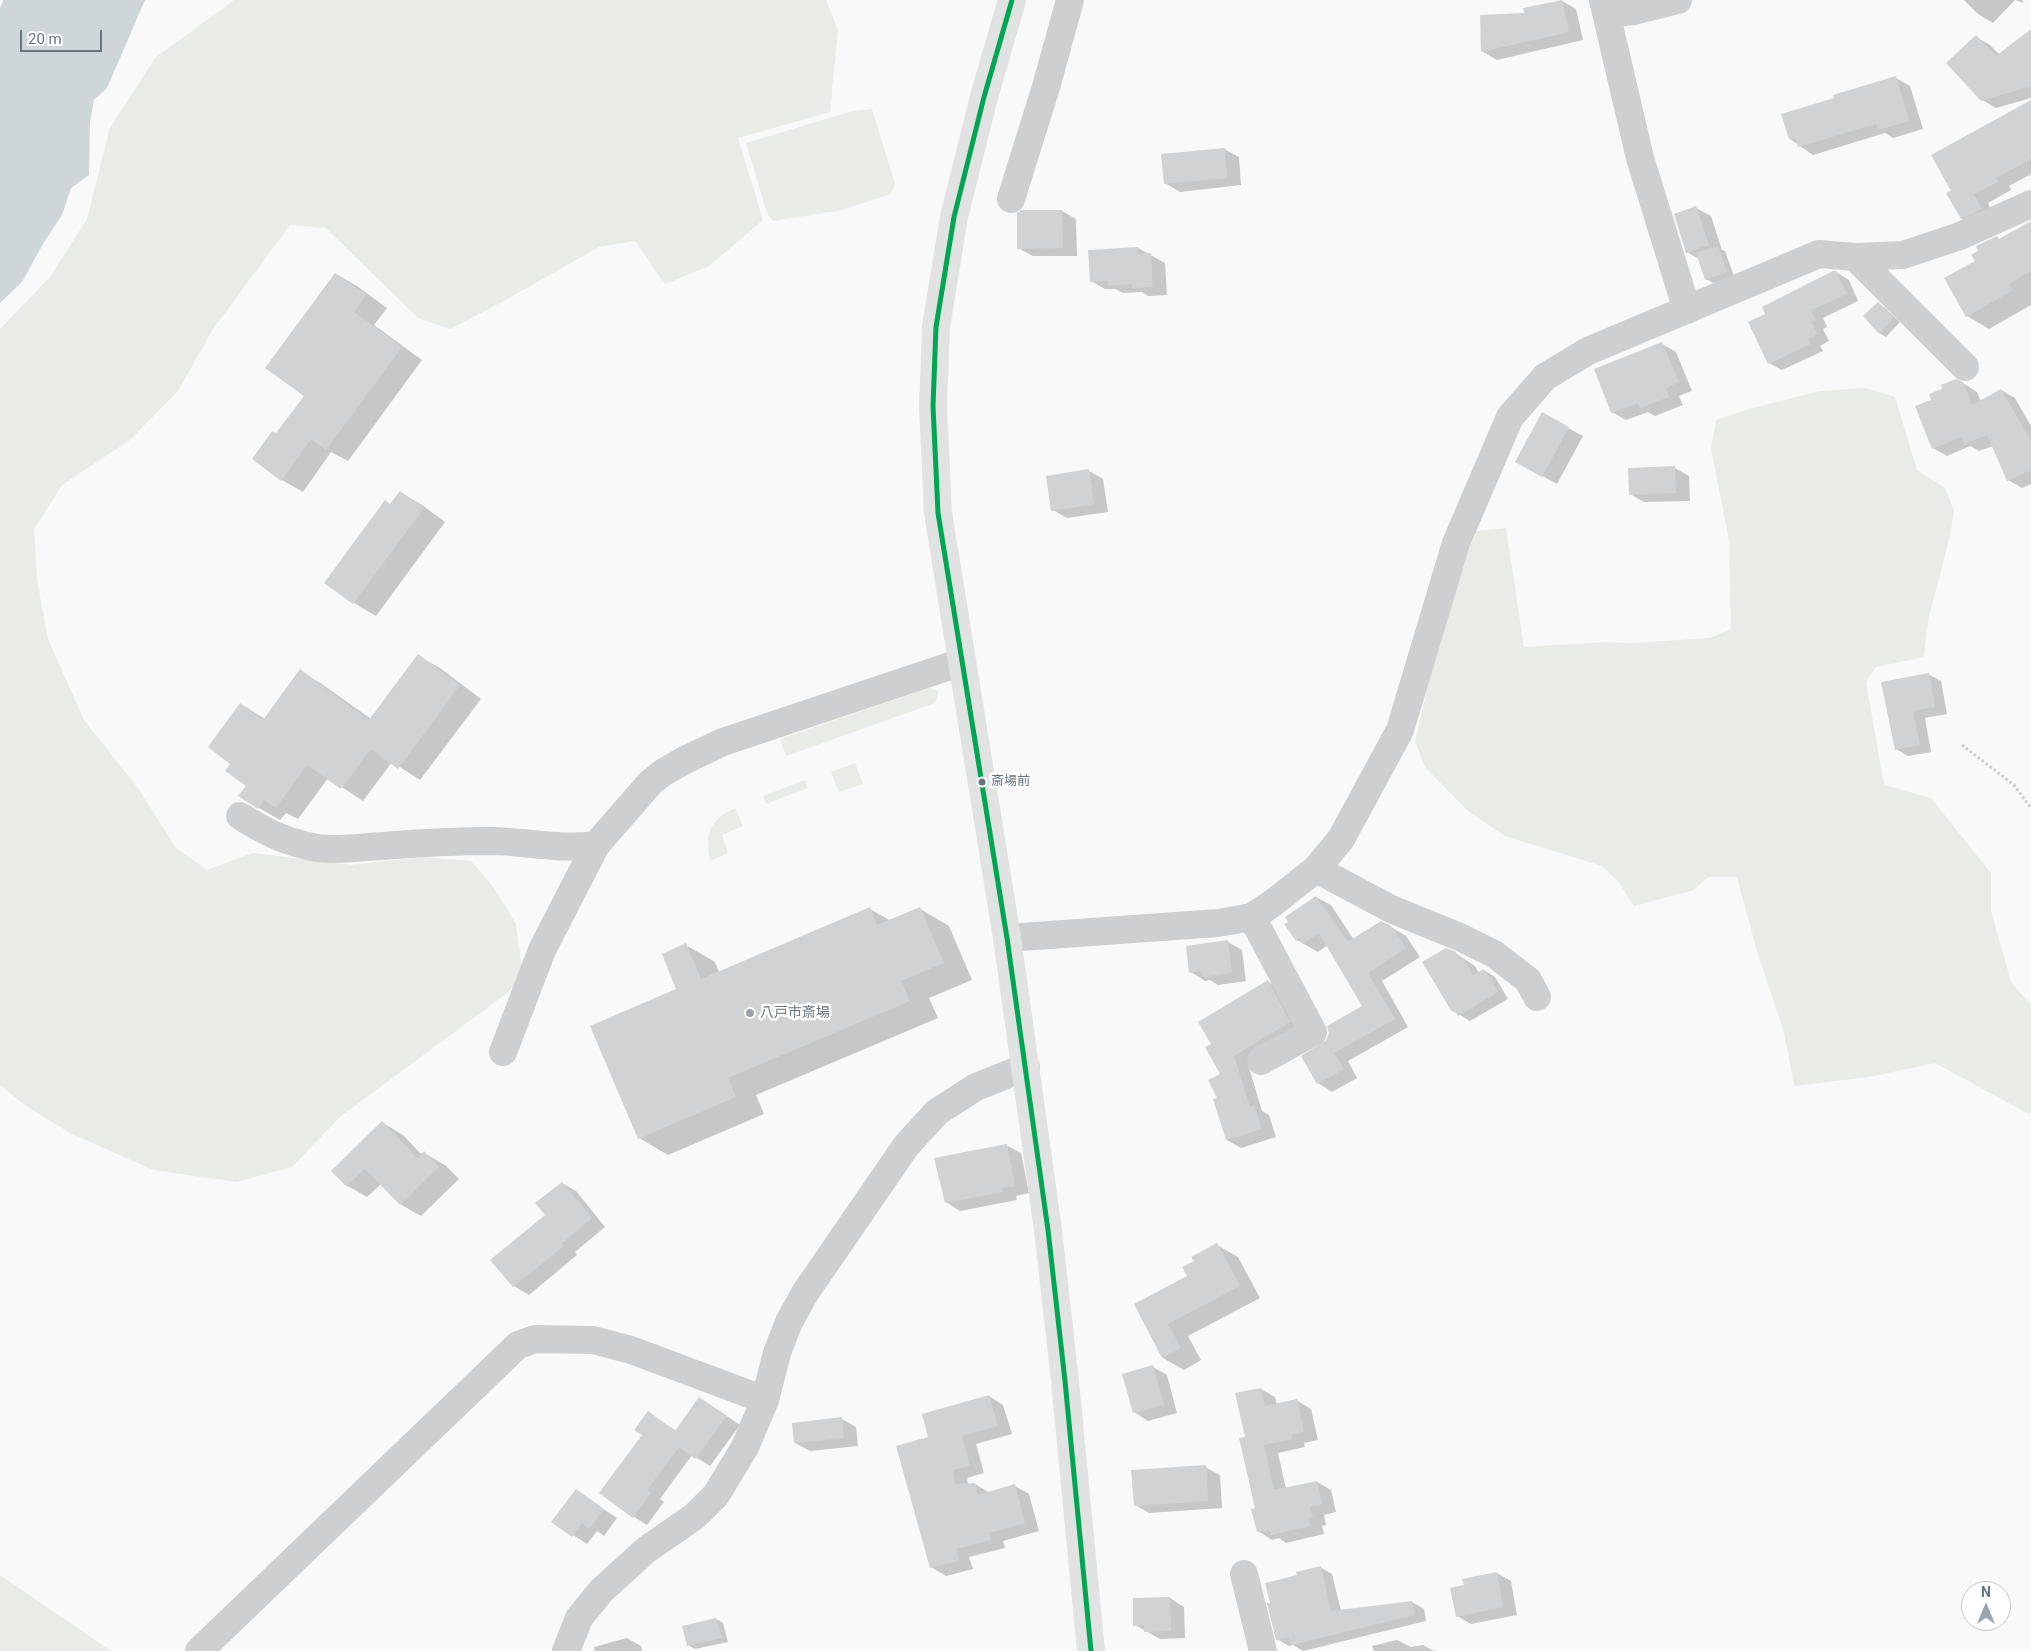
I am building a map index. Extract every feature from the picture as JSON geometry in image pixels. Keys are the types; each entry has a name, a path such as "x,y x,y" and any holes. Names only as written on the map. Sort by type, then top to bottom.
{"main road":[{"path":"1012,0 984,97 954,217 936,327 933,406 938,513 1026,1067 1048,1230 1065,1381 1091,1651"}],"street":[{"path":"1011,199 1046,87 1070,0"},
{"path":"1678,0 1634,11 1605,7 1640,158 1687,310"},
{"path":"1006,938 1218,923 1252,918 1316,869 1341,840 1400,730 1456,544 1510,417 1545,378 1588,350 1819,254 1855,257 1903,255 1960,236 2031,204"},
{"path":"1855,257 1965,367"},
{"path":"503,1052 542,950 596,844 651,782 685,760 723,742 962,662"},
{"path":"240,816 269,834 319,848 496,841 577,847 596,844"},
{"path":"1316,869 1391,909 1462,938 1494,954 1528,980 1537,997"},
{"path":"1252,918 1313,1032 1261,1061"},
{"path":"566,1651 579,1618 601,1591 646,1550 695,1516 716,1495 745,1448 765,1400 777,1354 788,1322 805,1293 906,1146 937,1112 976,1087 1026,1067"},
{"path":"199,1651 518,1345 535,1339 593,1340 632,1350 765,1400"},
{"path":"1244,1574 1262,1651"}],"path":[{"path":"1962,745 2014,785 2031,808"}],"shaded area":[{"path":"3,0 145,0 107,88 94,100 90,122 89,175 71,188 62,215 22,282 0,303 0,8"},
{"path":"234,0 826,0 838,30 830,112 738,138 763,220 709,266 665,284 635,241 599,247 450,329 418,318 326,228 290,225 213,329 178,391 130,440 62,485 34,529 37,580 48,639 84,720 140,791 176,848 207,870 253,853 351,865 422,857 471,861 494,888 516,924 522,970 510,991 341,1116 292,1167 236,1182 153,1170 70,1133 23,1104 0,1085 0,329 50,277 87,219 110,128 155,58"},
{"path":"872,109 895,184 891,194 842,210 773,221 767,213 746,143 853,111"},
{"path":"1866,388 1895,397 1917,470 1945,488 1954,511 1950,536 1928,620 1924,657 1876,667 1866,682 1884,785 1931,798 1991,873 1991,911 2011,982 2031,1005 2031,1113 2027,1113 1935,1063 1869,1077 1794,1086 1784,1032 1757,951 1737,877 1708,877 1694,890 1634,906 1618,881 1602,866 1505,836 1468,811 1425,767 1415,741 1432,668 1465,557 1477,531 1506,528 1524,647 1710,638 1731,629 1729,540 1711,448 1716,420 1749,409 1820,391"},
{"path":"929,688 939,691 935,703 786,756 780,739"},
{"path":"855,763 863,784 839,792 831,772"},
{"path":"805,780 808,788 766,804 763,796"},
{"path":"735,808 743,826 722,835 728,853 710,861 708,843 711,829 719,818"},
{"path":"0,1575 111,1651 0,1651"}],"building":[{"path":"1562,0 1569,32 1481,52 1480,15 1524,13 1523,8"},
{"path":"2031,29 2031,86 1981,101 1946,63 1976,35 1996,56"},
{"path":"1896,76 1909,121 1878,130 1876,124 1798,147 1795,138 1789,139 1781,114 1834,98 1833,95"},
{"path":"2031,100 2031,159 1996,178 1998,182 1974,194 1982,209 1961,219 1946,193 1951,191 1931,155"},
{"path":"1225,148 1227,178 1164,184 1161,154"},
{"path":"1696,206 1709,245 1686,253 1674,214"},
{"path":"1022,210 1062,210 1063,248 1017,249 1017,213"},
{"path":"2031,221 2031,271 2009,284 2013,290 1966,317 1944,278 1975,261 1971,255 1978,251 1976,246 1997,236 1999,239"},
{"path":"1718,246 1727,272 1705,280 1696,253"},
{"path":"1138,247 1138,254 1151,253 1153,287 1132,288 1132,284 1108,286 1108,281 1090,282 1088,250"},
{"path":"1836,271 1847,294 1811,310 1816,320 1811,321 1817,334 1808,339 1811,344 1768,364 1748,322 1765,314 1762,307"},
{"path":"335,273 366,295 354,312 402,347 326,450 311,439 281,481 252,459 272,431 276,433 304,396 265,368"},
{"path":"1878,302 1894,318 1879,334 1863,316"},
{"path":"1662,342 1679,382 1666,388 1669,397 1640,408 1638,403 1611,413 1594,369"},
{"path":"1956,379 1963,382 1972,405 2001,389 2031,441 2031,470 2007,481 1987,435 1964,444 1961,437 1932,449 1915,406 1931,400 1929,394 1942,389 1941,385"},
{"path":"1542,412 1569,427 1542,477 1515,462"},
{"path":"1675,466 1676,493 1629,495 1628,468"},
{"path":"1089,469 1094,504 1051,511 1046,476"},
{"path":"400,491 424,508 353,604 324,583 385,500 390,504"},
{"path":"418,654 460,685 398,769 371,749 341,789 307,765 276,808 264,800 258,809 238,796 246,786 225,771 230,764 208,747 240,703 263,720 300,669 369,720"},
{"path":"1929,673 1935,707 1913,711 1920,745 1895,750 1881,682"},
{"path":"1316,896 1347,941 1381,921 1391,926 1406,948 1368,973 1395,1019 1334,1053 1344,1069 1317,1084 1301,1056 1326,1040 1329,1033 1327,1026 1362,1006 1319,933 1303,944 1299,938 1296,941 1284,924 1288,922 1285,917"},
{"name":"八戸市斎場","path":"870,907 877,925 920,907 944,963 901,981 910,1001 728,1078 736,1097 638,1139 590,1026 676,989 662,954 686,943 701,979"},
{"path":"1228,940 1232,973 1203,977 1202,971 1189,973 1186,946"},
{"path":"1446,948 1456,952 1460,960 1463,958 1473,975 1484,969 1498,992 1458,1016 1455,1010 1452,1012 1422,962"},
{"path":"1268,980 1290,1022 1234,1056 1250,1107 1254,1105 1262,1129 1226,1140 1213,1099 1217,1098 1208,1080 1220,1074 1205,1047 1211,1044 1198,1022"},
{"path":"382,1121 417,1158 424,1151 439,1167 400,1205 365,1169 346,1186 331,1171"},
{"path":"1007,1144 1015,1186 1002,1188 1003,1192 945,1203 934,1158"},
{"path":"562,1182 592,1218 562,1243 564,1246 513,1287 490,1260 545,1215 535,1203"},
{"path":"1217,1243 1240,1286 1168,1324 1181,1348 1162,1358 1134,1304 1187,1276 1182,1267 1194,1261 1191,1257"},
{"path":"1153,1365 1164,1405 1133,1413 1122,1374"},
{"path":"1261,1388 1265,1406 1297,1399 1304,1432 1291,1435 1292,1439 1264,1445 1274,1490 1317,1481 1322,1504 1310,1507 1313,1517 1308,1518 1310,1526 1271,1535 1269,1530 1257,1532 1251,1509 1255,1508 1239,1438 1245,1437 1235,1393"},
{"path":"989,1395 998,1426 962,1436 970,1466 953,1470 955,1484 975,1483 978,1495 1015,1484 1025,1523 989,1533 991,1540 956,1549 959,1561 930,1568 896,1446 928,1437 922,1414"},
{"path":"699,1397 727,1416 695,1459 679,1447 647,1490 651,1493 633,1518 599,1493 642,1435 634,1430 648,1411 675,1431"},
{"path":"842,1417 844,1438 794,1443 792,1423"},
{"path":"1206,1465 1208,1501 1134,1506 1131,1470"},
{"path":"576,1489 604,1509 589,1529 582,1523 572,1537 551,1522"},
{"path":"1321,1566 1331,1611 1412,1601 1415,1615 1291,1645 1289,1637 1276,1640 1267,1603 1270,1603 1265,1583 1297,1575 1296,1572"},
{"path":"1497,1572 1503,1607 1456,1617 1450,1588 1464,1585 1462,1579"},
{"path":"1170,1597 1171,1631 1144,1632 1144,1625 1133,1626 1133,1598"},
{"path":"716,1618 722,1638 687,1646 682,1626"}],"transit line":[{"path":"1012,0 984,97 954,217 936,327 933,406 938,513 1007,938 1048,1230 1065,1381 1091,1651"}],"place":[{"name":"斎場前","path":"982,782"},
{"name":"八戸市斎場","path":"750,1013"}]}
